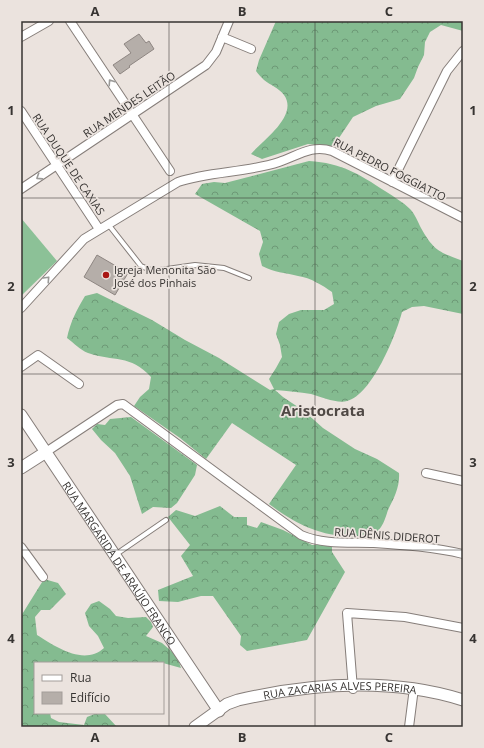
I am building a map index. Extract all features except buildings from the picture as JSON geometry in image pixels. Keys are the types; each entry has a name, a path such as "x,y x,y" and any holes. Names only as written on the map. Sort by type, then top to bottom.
{"main road":[{"name":"RUA MARGARIDA DE ARAÚJO FRANCO","path":"21,415 219,711"},
{"path":"21,468 46,452"},
{"name":"RUA ZACARIAS ALVES PEREIRA","path":"196,727 219,711 244,704 353,687 414,691 463,700"},
{"name":"RUA ZACARIAS ALVES PEREIRA","path":"414,691 463,706"}],"street":[{"path":"21,37 49,21"},
{"path":"70,21 170,171"},
{"name":"RUA MENDES LEITÃO","path":"21,189 206,65 216,52 230,21"},
{"path":"222,37 251,49"},
{"path":"392,182 447,71 463,51"},
{"name":"RUA DUQUE DE CAXIAS","path":"21,111 99,229"},
{"name":"RUA PEDRO FOGGIATTO","path":"21,308 80,243 108,223 170,186 185,179 276,163 314,148 332,151 463,218"},
{"path":"21,367 38,355 78,384"},
{"name":"RUA DÊNIS DIDEROT","path":"46,452 121,404 126,405 293,530 310,539 330,542 436,548 463,554"},
{"path":"426,473 463,481"},
{"path":"21,547 43,577"},
{"path":"353,687 347,613 405,617 463,628"},
{"path":"409,727 414,691"}],"lane":[{"path":"108,223 141,266 147,270 153,271 195,264 224,268 249,278"},
{"path":"115,556 166,520"}],"green space":[{"path":"276,21 463,21 463,31 441,25 430,32 425,42 424,55 414,78 400,99 376,106 353,117 333,147 308,144 262,159 251,154 277,128 287,111 287,103 284,95 280,90 264,80 256,71 259,60"},
{"path":"309,161 331,164 350,170 395,197 412,211 430,242 438,250 463,261 463,314 424,306 412,307 402,312 389,349 382,363 365,388 356,396 347,401 339,402 311,394 275,390 304,411 323,428 355,449 377,459 399,473 399,483 383,524 377,532 362,536 334,535 311,529 279,511 269,504 296,465 232,423 206,459 180,438 134,406 140,397 149,389 151,377 143,370 129,362 97,356 85,352 67,338 74,316 85,296 97,293 152,320 219,358 270,390 274,389 269,379 282,357 276,334 279,322 289,314 301,310 324,310 334,304 332,292 307,278 276,271 262,266 259,254 263,242 260,231 195,194 202,184 214,182 225,183"},
{"path":"21,218 57,261 21,296"},
{"path":"131,417 197,465 195,475 177,503 171,508 153,507 142,514 130,476 115,453 92,429 97,424 105,425 110,419"},
{"path":"220,506 234,517 247,517 247,525 257,528 261,522 283,530 312,545 332,545 332,552 345,572 307,640 247,651 240,645 241,636 213,596 201,596 178,602 159,601 158,590 193,576 181,556 190,545 168,517 176,510 195,516"},
{"path":"44,579 58,583 66,594 50,610 41,610 35,617 37,635 70,653 88,655 96,653 104,648 98,636 89,626 85,613 91,604 99,601 110,609 116,616 128,618 146,617 151,622 153,627 146,636 162,643 177,656 181,668 164,663 164,662 34,662 34,714 50,714 51,718 59,722 84,725 87,717 94,714 105,714 117,727 21,727 21,616"}],"place":[{"name":"Igreja Menonita São José dos Pinhais","path":"106,275"}],"district":[{"name":"Aristocrata","path":"323,410"}]}
